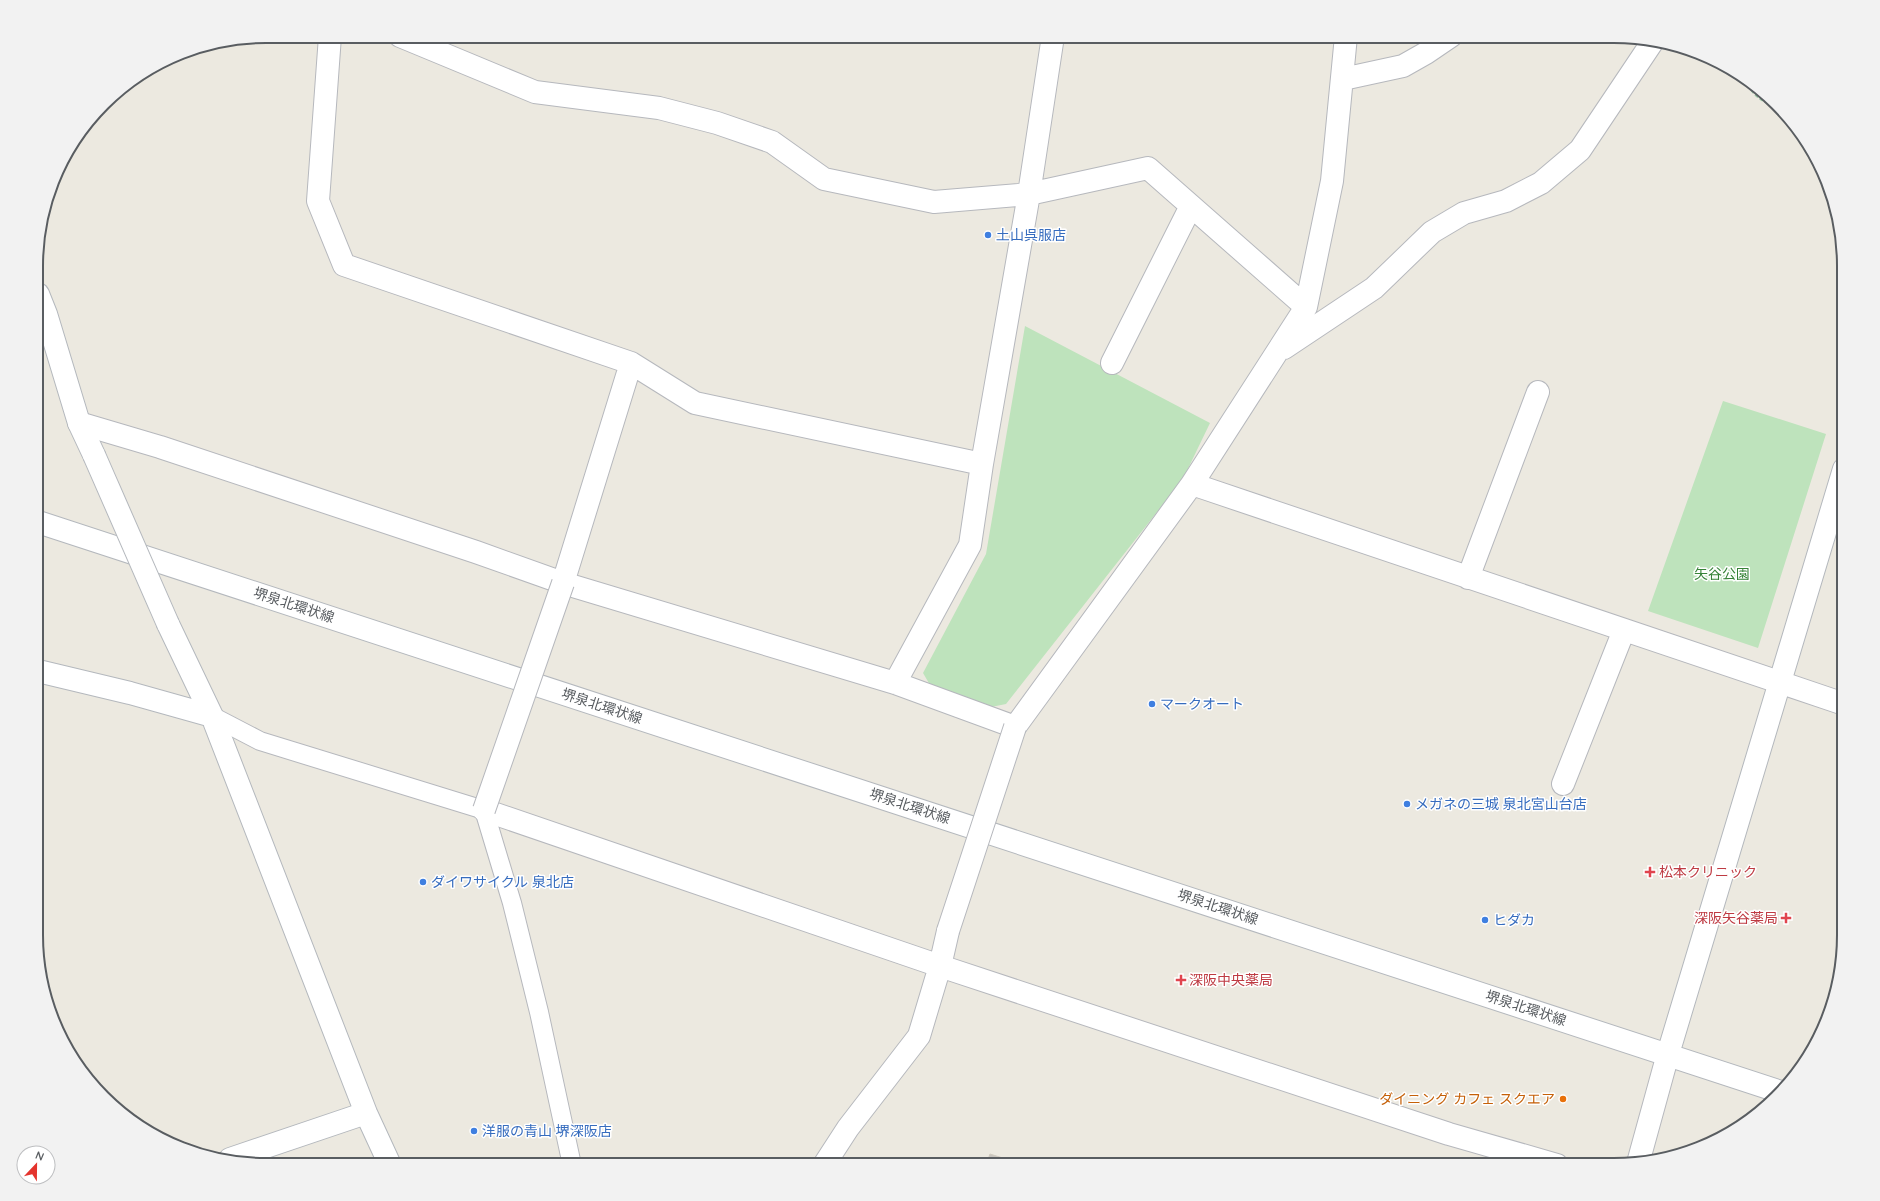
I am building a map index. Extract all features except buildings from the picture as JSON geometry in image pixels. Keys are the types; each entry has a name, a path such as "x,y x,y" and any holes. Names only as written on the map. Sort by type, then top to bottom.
{"street":[{"path":"329,43 318,201 344,265 630,363 695,403 982,464"},
{"path":"417,43 535,92 659,108 717,123 772,142 824,179 934,202 1029,194 1148,168 1306,307"},
{"path":"895,683 970,545 982,464 1029,194 1053,43"},
{"path":"829,1158 848,1128 919,1036 940,966 948,931 1015,727 1192,484 1306,307 1332,181 1346,43"},
{"path":"1343,79 1403,66 1441,43"},
{"path":"1277,353 1374,288 1432,232 1464,213 1506,201 1541,183 1580,150 1650,46"},
{"path":"1112,363 1191,206"},
{"path":"43,306 79,423 168,624 212,716 366,1112 387,1158"},
{"path":"630,363 563,583 484,810 940,966 1449,1134 1535,1158"},
{"path":"1468,578 1538,392"},
{"path":"79,423 160,447 476,552 563,583 895,683 1015,727"},
{"path":"1192,484 1837,702"},
{"path":"1640,1156 1668,1054 1837,492"},
{"name":"堺泉北環状線","path":"43,524 1775,1090"},
{"path":"1564,784 1624,630"},
{"path":"43,671 130,693 212,716"},
{"path":"238,1156 366,1112"}],"lane":[{"path":"212,716 260,741 484,810 514,910 539,1012 570,1158"}],"path":[{"path":"1750,89 1764,101"}],"green space":[{"path":"1025,326 1210,423 1183,479 1006,704 991,707 930,685 923,673 986,554"},
{"name":"矢谷公園","path":"1723,401 1826,434 1758,648 1648,611"}],"place":[{"name":"土山呉服店","path":"988,235"},
{"name":"マークオート","path":"1152,704"},
{"name":"メガネの三城 泉北宮山台店","path":"1407,804"},
{"name":"松本クリニック","path":"1650,872"},
{"name":"ダイワサイクル 泉北店","path":"423,882"},
{"name":"深阪矢谷薬局","path":"1786,918"},
{"name":"ヒダカ","path":"1485,920"},
{"name":"深阪中央薬局","path":"1181,980"},
{"name":"ダイニング カフェ スクエア","path":"1563,1099"},
{"name":"洋服の青山 堺深阪店","path":"474,1131"}]}
